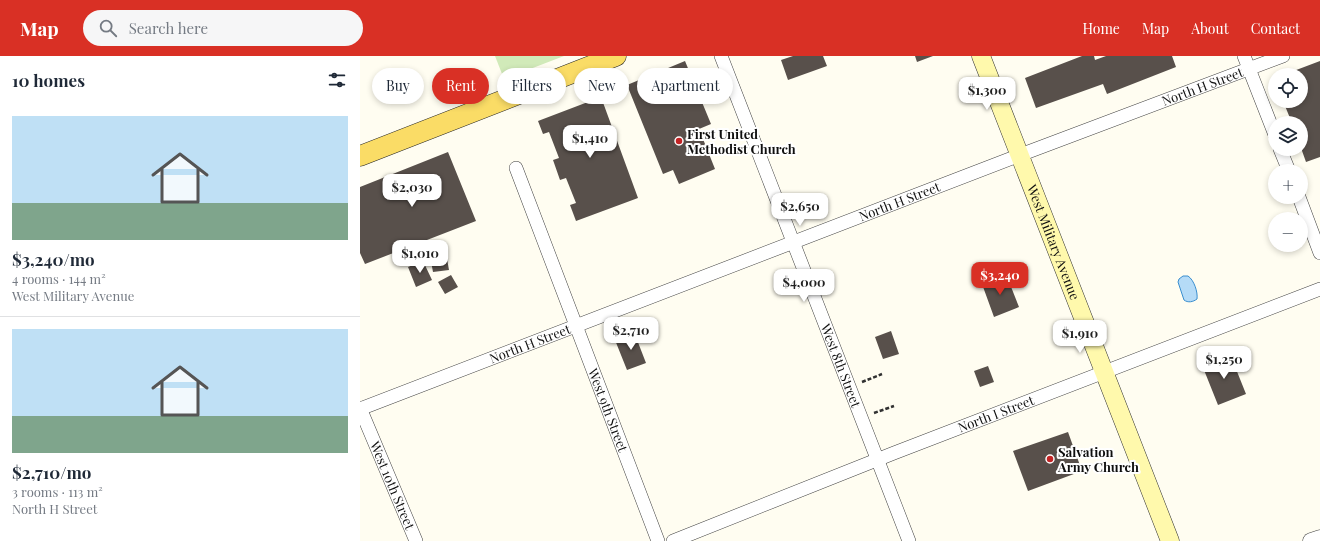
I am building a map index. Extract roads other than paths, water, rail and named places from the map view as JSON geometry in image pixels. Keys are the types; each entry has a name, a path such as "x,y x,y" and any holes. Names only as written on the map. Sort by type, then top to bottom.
{"main road":[{"path":"360,156 616,56"},
{"name":"West Military Avenue","path":"981,56 1170,541"}],"street":[{"name":"West 8th Street","path":"721,56 909,541"},
{"path":"1244,56 1268,118"},
{"name":"North H Street","path":"360,409 1020,155 1283,56"},
{"name":"West 9th Street","path":"516,168 658,541"},
{"path":"1302,204 1320,253"},
{"name":"North I Street","path":"673,541 1320,289"},
{"name":"West 10th Street","path":"360,409 416,541"},
{"path":"1311,541 1320,538"}],"water":[{"path":"1183,276 1188,276 1194,283 1197,299 1194,301 1189,302 1184,300 1178,282"}],"place":[{"name":"First United Methodist Church","path":"679,141"},
{"name":"Salvation Army Church","path":"1050,459"}]}
